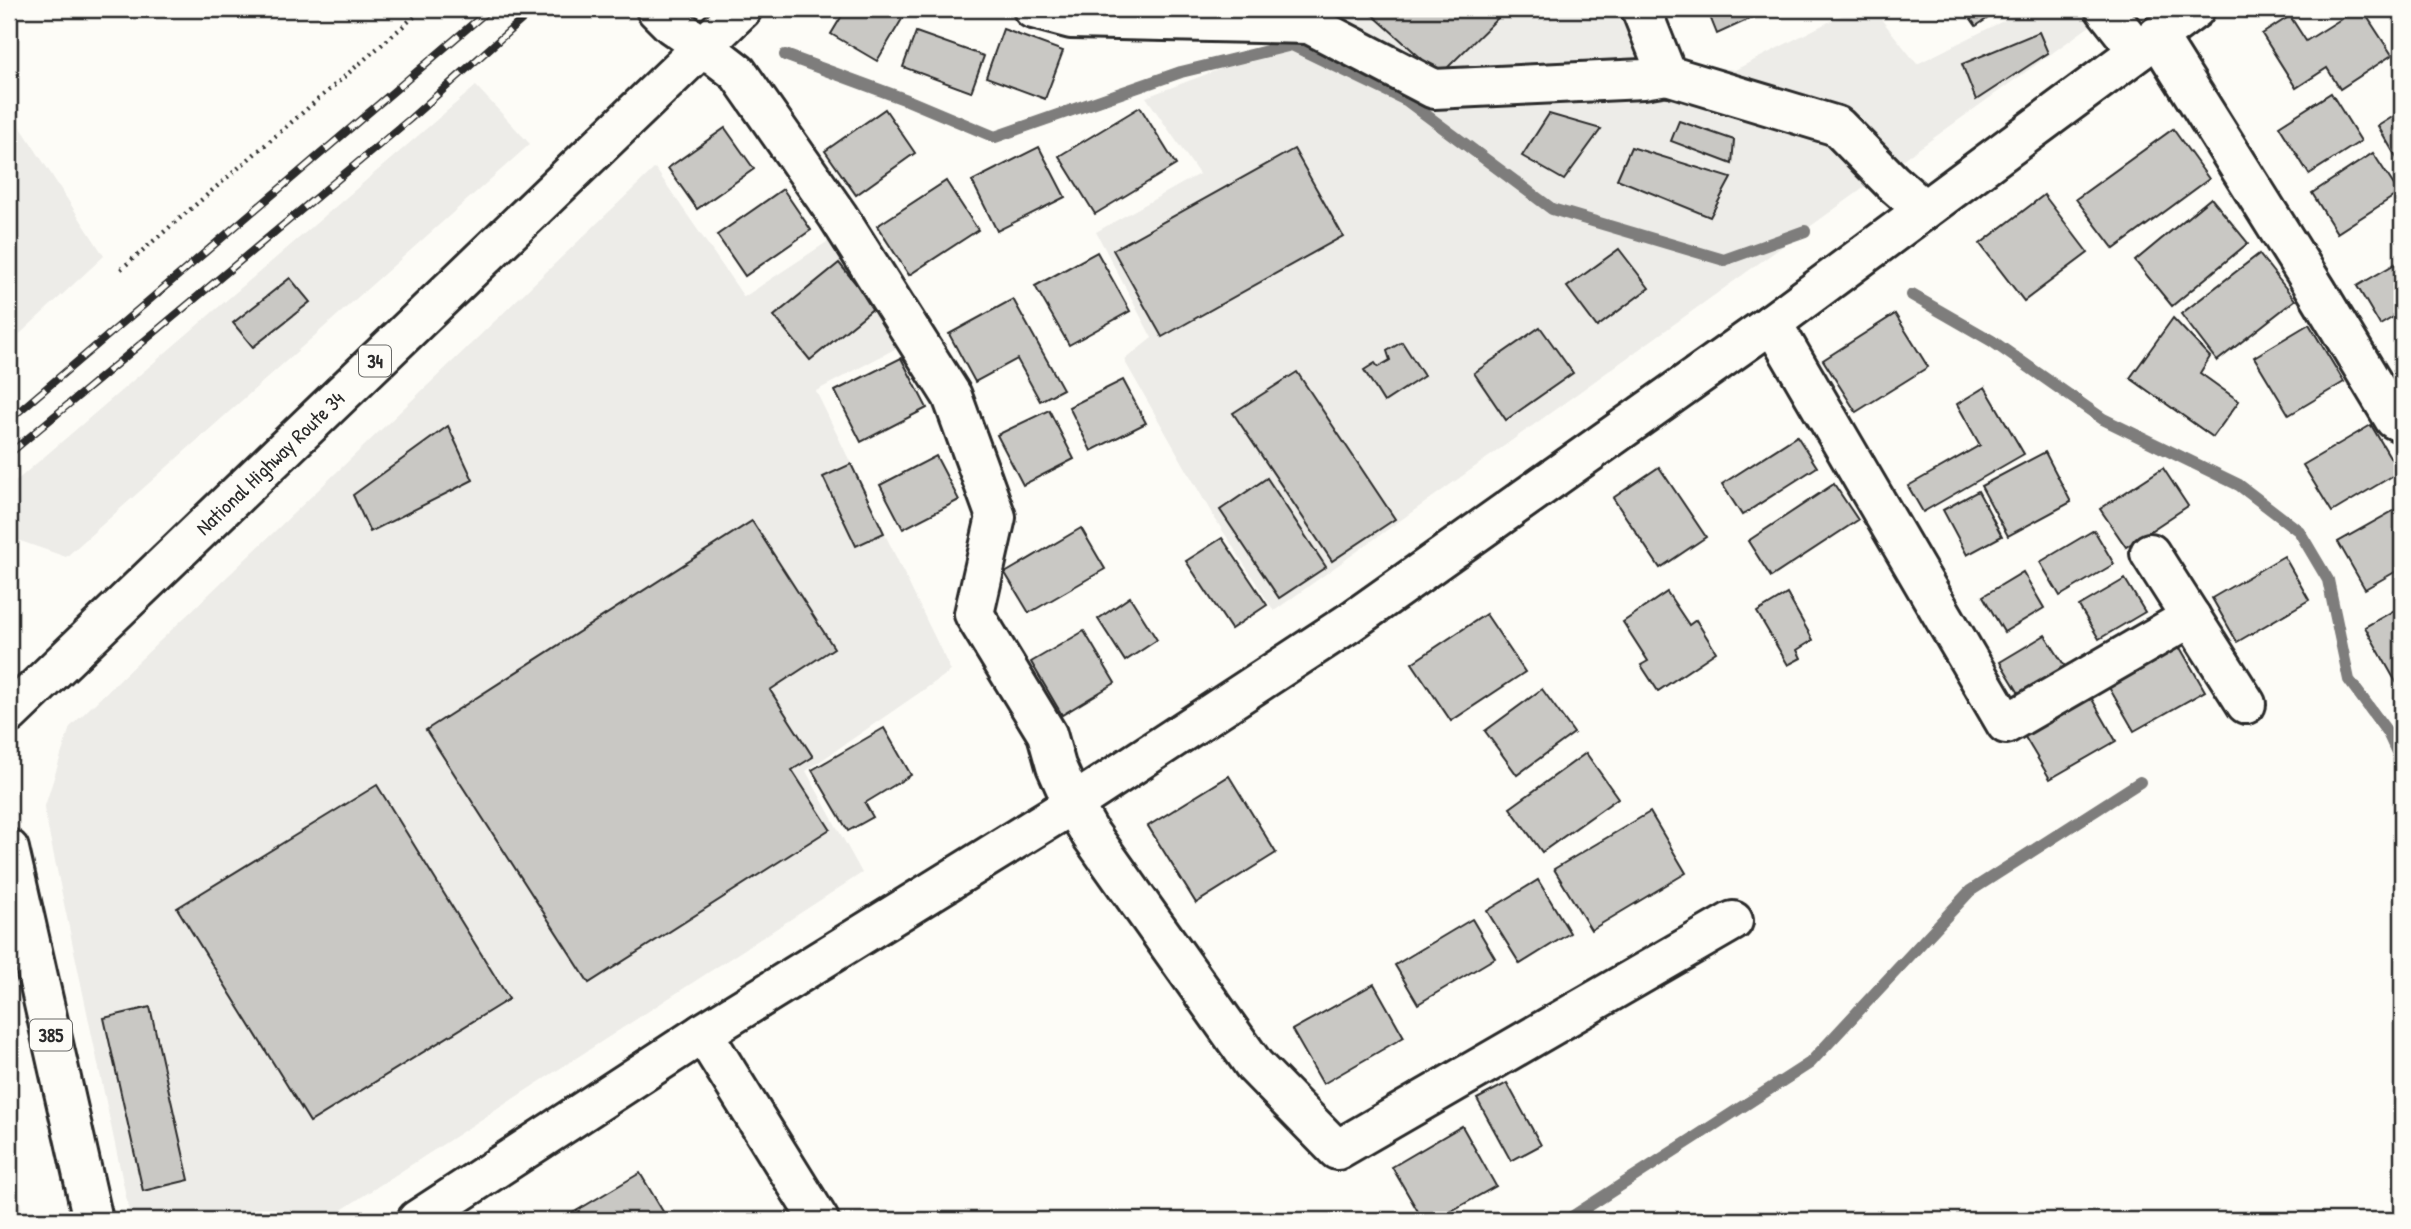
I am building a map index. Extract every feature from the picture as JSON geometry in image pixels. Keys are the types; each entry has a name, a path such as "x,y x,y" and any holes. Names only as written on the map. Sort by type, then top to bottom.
{"main road":[{"path":"656,9 671,24 738,73 838,216 952,396 996,517 974,614 1046,734 1056,766 1091,835 1254,1065 1337,1150 1732,921"},
{"name":"National Highway Route 34","path":"9,714 742,9"},
{"path":"1033,9 1071,19 1309,24 1434,89 1643,79 1667,75 1837,125 1892,182 1924,210"},
{"path":"1641,9 1667,75"},
{"path":"2105,9 2147,43 2317,291 2394,419 2402,423"},
{"path":"417,1220 703,1033 1073,804 1349,623 1772,323 2195,9"},
{"path":"1772,323 2006,724 2191,617"},
{"path":"2150,553 2246,704"},
{"name":"385","path":"9,849 93,1220"},
{"path":"703,1033 819,1220"}],"path":[{"path":"121,269 423,9"}],"shaded area":[{"path":"1002,9 1658,9 1685,62 1735,70 1854,9 1873,9 1917,64 2027,9 2082,9 2094,23 1274,611 1212,514 1124,360 1152,338 1096,232 1199,174 1146,97 1305,37 1078,34"},
{"path":"476,86 530,144 66,557 9,537 9,487"},
{"path":"9,109 104,256 9,344"},
{"path":"655,168 744,297 839,234 906,343 816,391 951,671 806,771 862,873 326,1220 131,1220 44,809 70,727"},
{"path":"9,1138 22,1210 9,1215"}],"building":[{"path":"846,9 908,9 877,61 831,34"},
{"path":"1366,9 1507,9 1440,75"},
{"path":"1707,9 1771,9 1717,34"},
{"path":"1964,9 2002,9 1976,26"},
{"path":"2357,9 2362,9 2392,55 2340,89 2327,68 2296,88 2262,34 2290,16 2306,41"},
{"path":"1003,29 1063,51 1045,99 986,77"},
{"path":"916,32 984,56 971,92 903,67"},
{"path":"2039,32 2048,53 1976,100 1962,64"},
{"path":"2331,93 2361,141 2309,174 2279,126"},
{"path":"1140,107 1176,165 1095,214 1059,156"},
{"path":"885,109 915,153 856,195 825,151"},
{"path":"2402,111 2402,167 2378,126"},
{"path":"1549,114 1601,129 1564,180 1522,156"},
{"path":"1679,121 1734,140 1732,164 1671,141"},
{"path":"725,128 754,169 697,209 668,168"},
{"path":"2173,129 2209,179 2114,249 2076,199"},
{"path":"1039,147 1065,197 997,231 972,181"},
{"path":"1631,147 1731,178 1710,217 1617,179"},
{"path":"1294,149 1343,236 1162,337 1113,250"},
{"path":"2373,153 2399,193 2337,233 2312,193"},
{"path":"946,181 978,230 909,275 877,226"},
{"path":"783,189 811,230 745,276 717,235"},
{"path":"2044,195 2088,253 2024,301 1980,244"},
{"path":"2211,198 2248,243 2172,306 2135,261"},
{"path":"1619,249 1649,288 1597,327 1567,287"},
{"path":"1097,252 1130,311 1069,345 1035,286"},
{"path":"2259,254 2295,300 2217,361 2181,314"},
{"path":"2402,260 2402,312 2380,325 2357,286"},
{"path":"839,263 875,307 810,360 774,316"},
{"path":"290,278 310,302 253,347 233,323"},
{"path":"1013,299 1063,389 1040,401 1017,359 975,382 949,334"},
{"path":"1895,314 1928,367 1856,412 1823,360"},
{"path":"2173,318 2210,357 2200,373 2239,401 2213,437 2130,378"},
{"path":"2309,324 2344,382 2289,415 2254,357"},
{"path":"1540,327 1573,373 1506,420 1474,373"},
{"path":"1402,342 1424,376 1384,402 1364,370 1375,363 1378,367 1390,360 1387,351"},
{"path":"2402,350 2402,366 2395,354"},
{"path":"901,358 927,408 861,442 835,391"},
{"path":"1297,372 1395,519 1332,561 1233,413"},
{"path":"1123,380 1146,423 1091,451 1069,407"},
{"path":"1985,387 2024,454 1923,512 1908,486 1980,445 1957,404"},
{"path":"1049,410 1074,459 1023,485 997,435"},
{"path":"2371,425 2399,472 2332,512 2303,465"},
{"path":"448,426 473,480 370,532 353,495"},
{"path":"1797,436 1817,467 1742,515 1722,484"},
{"path":"2045,452 2071,502 2008,536 1981,486"},
{"path":"936,456 959,500 903,529 880,485"},
{"path":"851,464 884,533 856,546 823,477"},
{"path":"1659,467 1706,537 1660,568 1613,498"},
{"path":"2163,468 2188,506 2126,547 2100,509"},
{"path":"1267,478 1326,567 1279,598 1220,510"},
{"path":"1834,484 1858,520 1771,577 1748,541"},
{"path":"1978,491 2002,536 1967,555 1943,510"},
{"path":"2402,506 2402,568 2365,589 2338,542"},
{"path":"752,521 834,648 770,690 813,757 792,770 830,829 589,983 426,730"},
{"path":"1081,528 1105,569 1029,613 1005,573"},
{"path":"2094,530 2114,564 2060,596 2040,562"},
{"path":"1222,538 1267,605 1231,629 1186,561"},
{"path":"2284,556 2309,600 2237,642 2212,598"},
{"path":"2023,572 2044,608 2004,632 1983,596"},
{"path":"2125,579 2145,612 2099,639 2079,606"},
{"path":"1667,592 1689,625 1696,620 1716,652 1658,691 1641,665 1648,661 1623,622"},
{"path":"1787,594 1813,640 1797,650 1801,658 1788,665 1757,612"},
{"path":"1130,597 1157,640 1125,661 1098,619"},
{"path":"2402,606 2402,678 2396,682 2365,627"},
{"path":"1486,614 1525,672 1451,721 1412,663"},
{"path":"1084,631 1115,683 1062,715 1031,662"},
{"path":"2045,635 2066,668 2020,695 2000,662"},
{"path":"2178,644 2205,691 2134,731 2107,684"},
{"path":"1542,689 1574,733 1517,775 1485,731"},
{"path":"2089,694 2116,741 2050,779 2022,732"},
{"path":"884,728 911,775 865,803 873,817 848,831 812,770"},
{"path":"1586,753 1618,798 1542,852 1510,808"},
{"path":"1229,776 1276,853 1196,903 1148,826"},
{"path":"377,785 509,999 310,1122 177,908"},
{"path":"1650,812 1686,873 1591,930 1554,869"},
{"path":"1538,880 1570,933 1520,964 1487,911"},
{"path":"1472,919 1495,958 1418,1004 1395,965"},
{"path":"1374,984 1404,1037 1323,1084 1292,1030"},
{"path":"150,1007 189,1180 143,1191 104,1018"},
{"path":"1507,1083 1541,1145 1511,1161 1477,1099"},
{"path":"1462,1126 1496,1186 1435,1220 1423,1220 1392,1167"},
{"path":"640,1173 668,1220 561,1220"}],"waterway":[{"path":"785,55 907,100 995,137 1181,72 1292,45 1406,100 1552,209 1724,260 1805,231"},
{"path":"1912,295 1992,341 2103,419 2239,485 2299,531 2328,580 2349,680 2388,733 2402,738"},
{"path":"2388,733 2402,763"},
{"path":"1567,1220 1810,1063 1970,891 2140,782"}],"railway":[{"path":"9,420 490,9"},
{"path":"9,454 410,119 534,9"}]}
